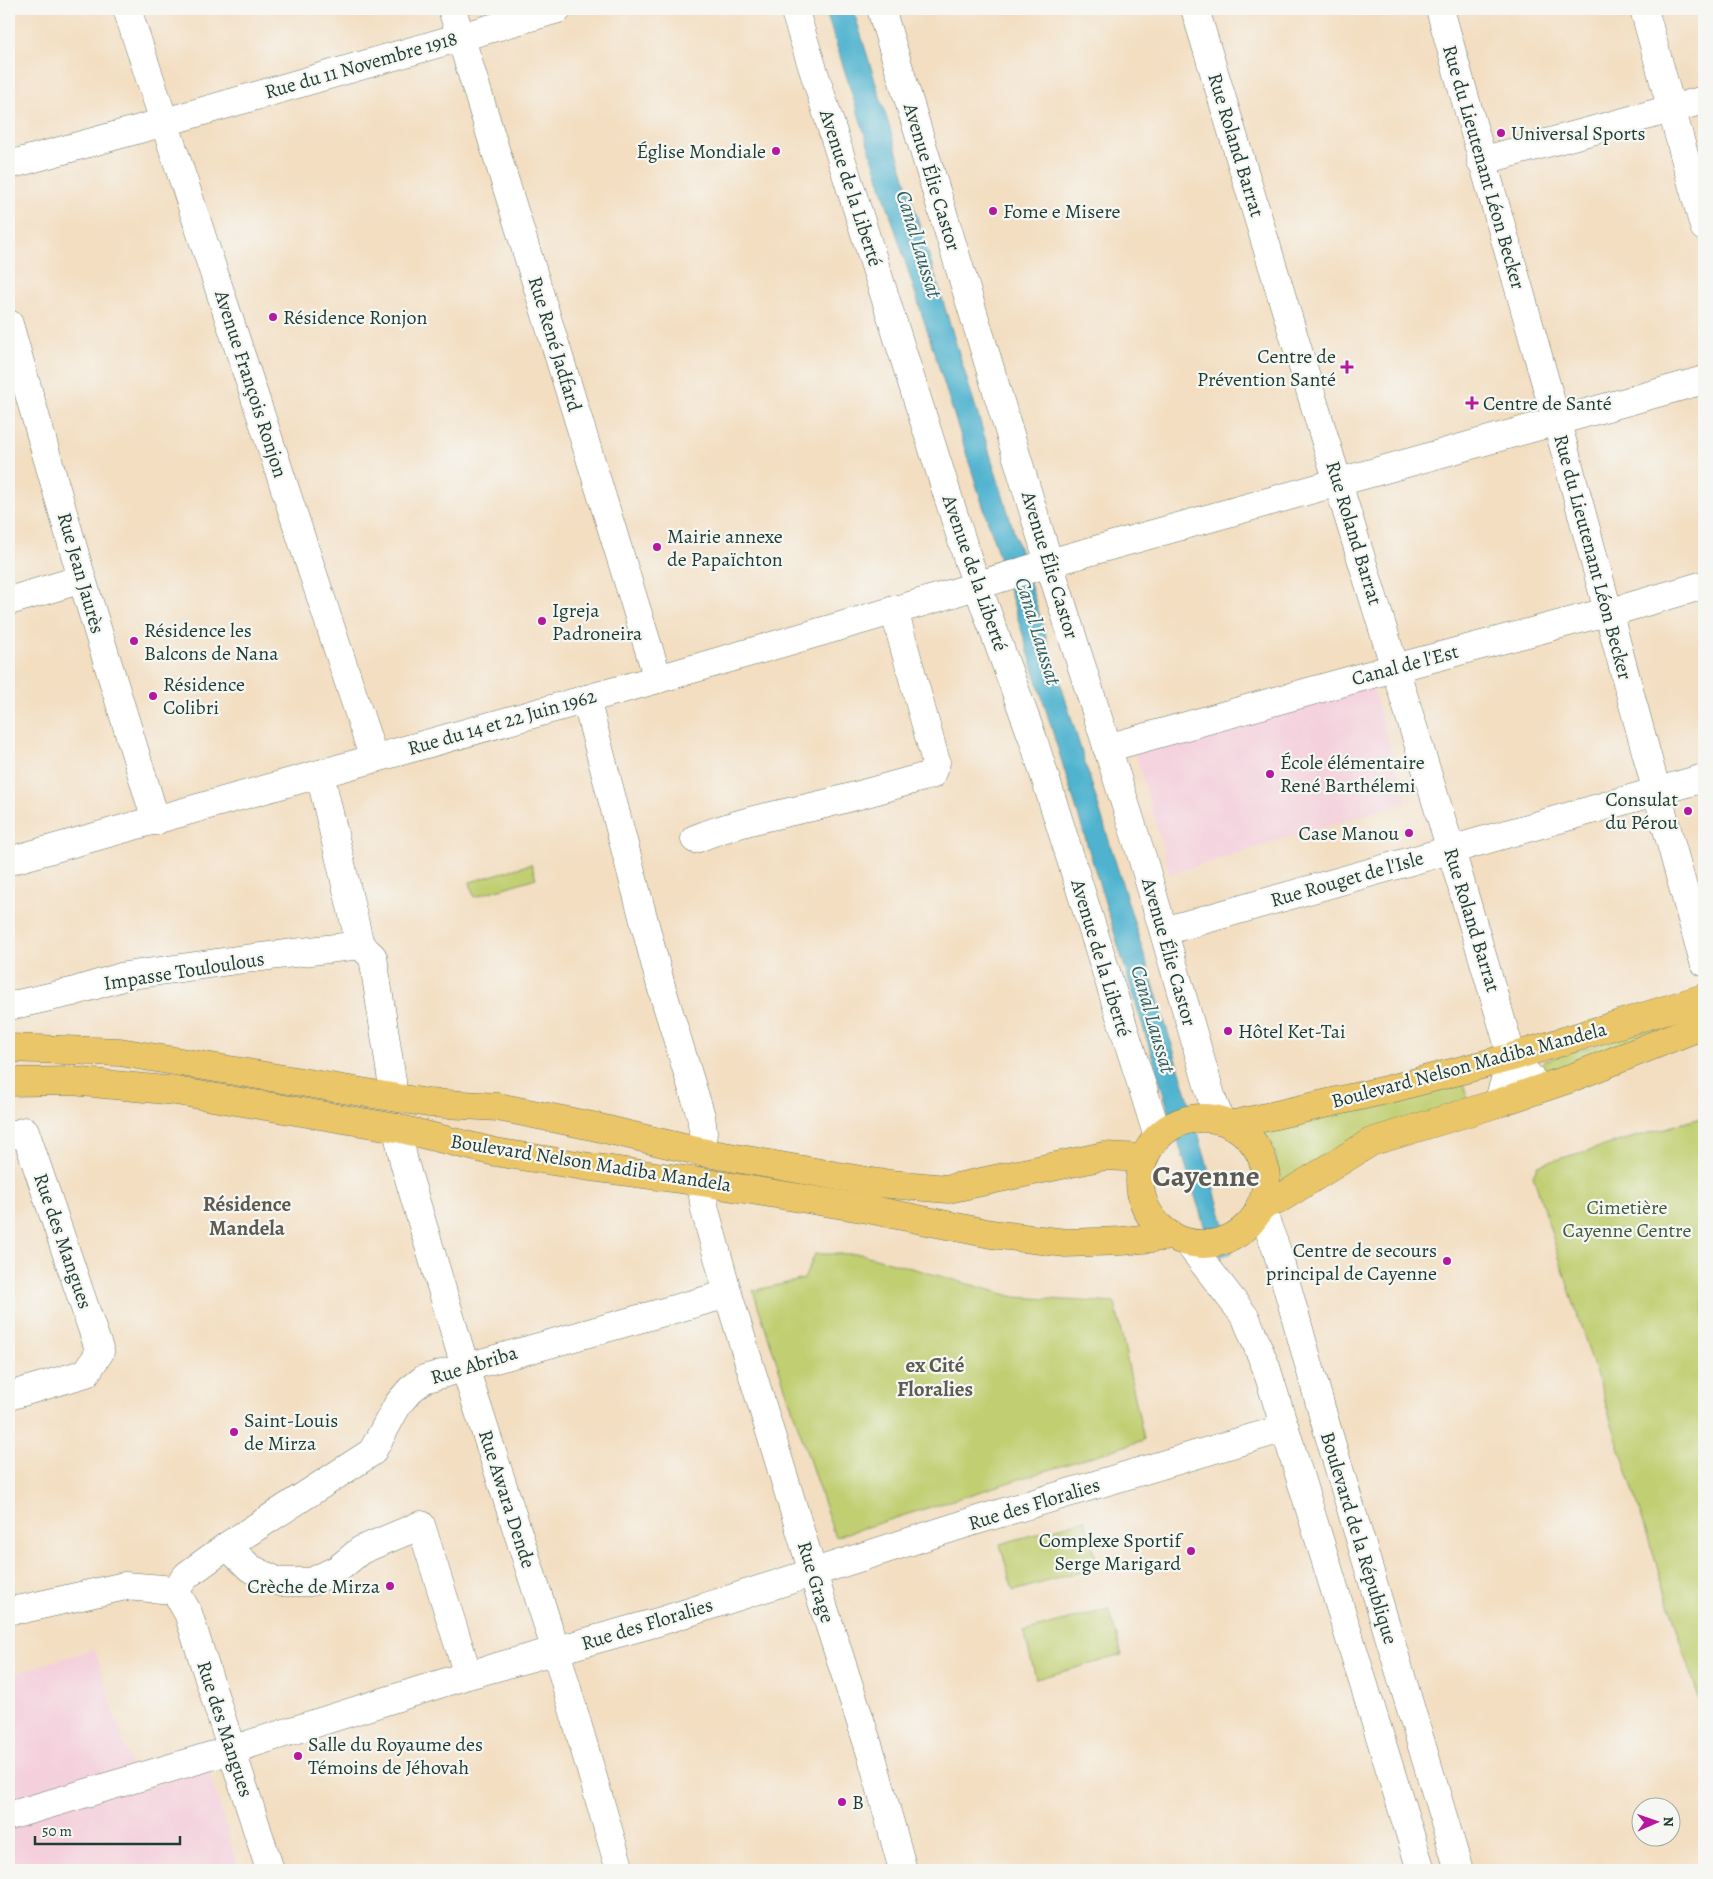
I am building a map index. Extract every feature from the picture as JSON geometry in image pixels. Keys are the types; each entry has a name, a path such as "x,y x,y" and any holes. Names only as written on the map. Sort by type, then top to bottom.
{"main road":[{"name":"Boulevard Nelson Madiba Mandela","path":"1219,1121 1376,1092 1512,1057 1704,998"},
{"name":"Boulevard Nelson Madiba Mandela","path":"1260,1206 1276,1201 1371,1142 1566,1080 1704,1025"},
{"name":"Boulevard Nelson Madiba Mandela","path":"9,1048 120,1052 428,1103 498,1108 592,1126 701,1152 878,1183 948,1189 1104,1156 1157,1141"},
{"name":"Boulevard Nelson Madiba Mandela","path":"9,1082 72,1081 176,1091 397,1128 495,1152 868,1209 1000,1235 1066,1243 1188,1241"},
{"path":"1186,1120 1219,1121 1249,1139 1262,1159 1265,1188 1260,1206 1250,1222 1235,1235 1218,1242 1188,1241 1154,1222 1142,1199 1140,1173 1157,1141 1186,1120"}],"street":[{"name":"Avenue François Ronjon","path":"127,9 374,759"},
{"name":"Rue René Jadfard","path":"452,9 658,679"},
{"name":"Rue du 11 Novembre 1918","path":"9,165 558,9"},
{"name":"Avenue de la Liberté","path":"794,9 986,583 1157,1141"},
{"name":"Avenue Élie Castor","path":"881,9 1040,566 1107,748 1164,931 1219,1121"},
{"name":"Rue Roland Barrat","path":"1195,9 1451,850 1512,1057 1539,1088"},
{"name":"Rue du Lieutenant Léon Becker","path":"1440,9 1481,161 1556,420 1704,962"},
{"path":"1644,9 1704,227"},
{"path":"1481,161 1704,100"},
{"name":"Rue Jean Jaurès","path":"9,324 82,579 156,820"},
{"name":"Rue du 14 et 22 Juin 1962","path":"9,861 658,679 1040,566 1704,380"},
{"path":"9,601 82,579"},
{"name":"Canal de l'Est","path":"1107,748 1395,668 1594,615 1608,613 1704,585"},
{"path":"694,839 722,828 795,809 816,806 931,774 936,762 894,610"},
{"path":"586,699 661,986 701,1116 703,1132 701,1152"},
{"path":"320,774 360,945 372,958 392,1081 392,1097"},
{"name":"Rue Rouget de l'Isle","path":"1164,931 1704,778"},
{"name":"Impasse Touloulous","path":"9,1006 72,992 125,976 360,945"},
{"path":"1498,1103 1512,1057"},
{"name":"Rue Awara Dende","path":"397,1128 404,1162 556,1651 620,1870"},
{"name":"Rue des Mangues","path":"9,1396 86,1373 100,1352 17,1133"},
{"name":"Rue Grage","path":"701,1182 705,1210 728,1294 813,1573 872,1757 903,1870"},
{"name":"Boulevard de la République","path":"1260,1206 1276,1252 1366,1564 1459,1870"},
{"name":"Boulevard de la République","path":"1188,1241 1246,1318 1266,1367 1421,1870"},
{"name":"Rue Abriba","path":"175,1590 187,1575 227,1546 372,1452 398,1404 410,1390 424,1379 728,1294"},
{"name":"Rue des Floralies","path":"9,1816 232,1750 468,1675 658,1622 971,1522 1285,1428"},
{"path":"227,1546 250,1568 279,1582 311,1582 338,1569 361,1550 422,1525 448,1616 468,1675"},
{"path":"9,1610 23,1609 125,1586 175,1590"},
{"name":"Rue des Mangues","path":"175,1590 188,1613 270,1870"}],"shaded area":[{"name":"École élémentaire René Barthélemi","path":"1370,679 1407,802 1170,874 1133,745"},
{"path":"94,1649 132,1769 9,1807 9,1675"},
{"path":"209,1771 239,1870 9,1870 9,1821"}],"green space":[{"path":"531,864 536,878 474,897 470,882"},
{"path":"1682,1020 1551,1076 1540,1071 1539,1066 1545,1060"},
{"path":"1464,1080 1467,1101 1279,1184 1276,1155 1259,1127"},
{"name":"Cimetière Cayenne Centre","path":"1704,1117 1704,1714 1533,1175 1538,1165"},
{"path":"815,1254 861,1254 1015,1297 1115,1303 1144,1440 835,1537 753,1291 804,1279"},
{"path":"1085,1520 1098,1567 1013,1591 1000,1544"},
{"path":"1109,1609 1122,1655 1036,1679 1024,1632"}],"water":[{"name":"Canal Laussat","path":"825,9 853,9 1190,1104 1232,1253 1214,1258 997,550"}],"place":[{"name":"Universal Sports","path":"1501,133"},
{"name":"Église Mondiale","path":"776,151"},
{"name":"Fome e Misere","path":"993,211"},
{"name":"Résidence Ronjon","path":"273,317"},
{"name":"Centre de Prévention Santé","path":"1347,367"},
{"name":"Centre de Santé","path":"1472,403"},
{"name":"Mairie annexe de Papaïchton","path":"657,547"},
{"name":"Igreja Padroneira","path":"542,621"},
{"name":"Résidence les Balcons de Nana","path":"134,641"},
{"name":"Résidence Colibri","path":"153,696"},
{"name":"École élémentaire René Barthélemi","path":"1270,774"},
{"name":"Consulat du Pérou","path":"1688,811"},
{"name":"Case Manou","path":"1409,833"},
{"name":"Hôtel Ket-Tai","path":"1228,1031"},
{"name":"Centre de secours principal de Cayenne","path":"1447,1261"},
{"name":"Saint-Louis de Mirza","path":"234,1432"},
{"name":"Complexe Sportif Serge Marigard","path":"1191,1551"},
{"name":"Crèche de Mirza","path":"390,1586"},
{"name":"Salle du Royaume des Témoins de Jéhovah","path":"298,1756"},
{"name":"B","path":"842,1802"}],"district":[{"name":"Cayenne","path":"1206,1176"},
{"name":"Résidence Mandela","path":"247,1216"},
{"name":"ex Cité Floralies","path":"935,1377"}]}
